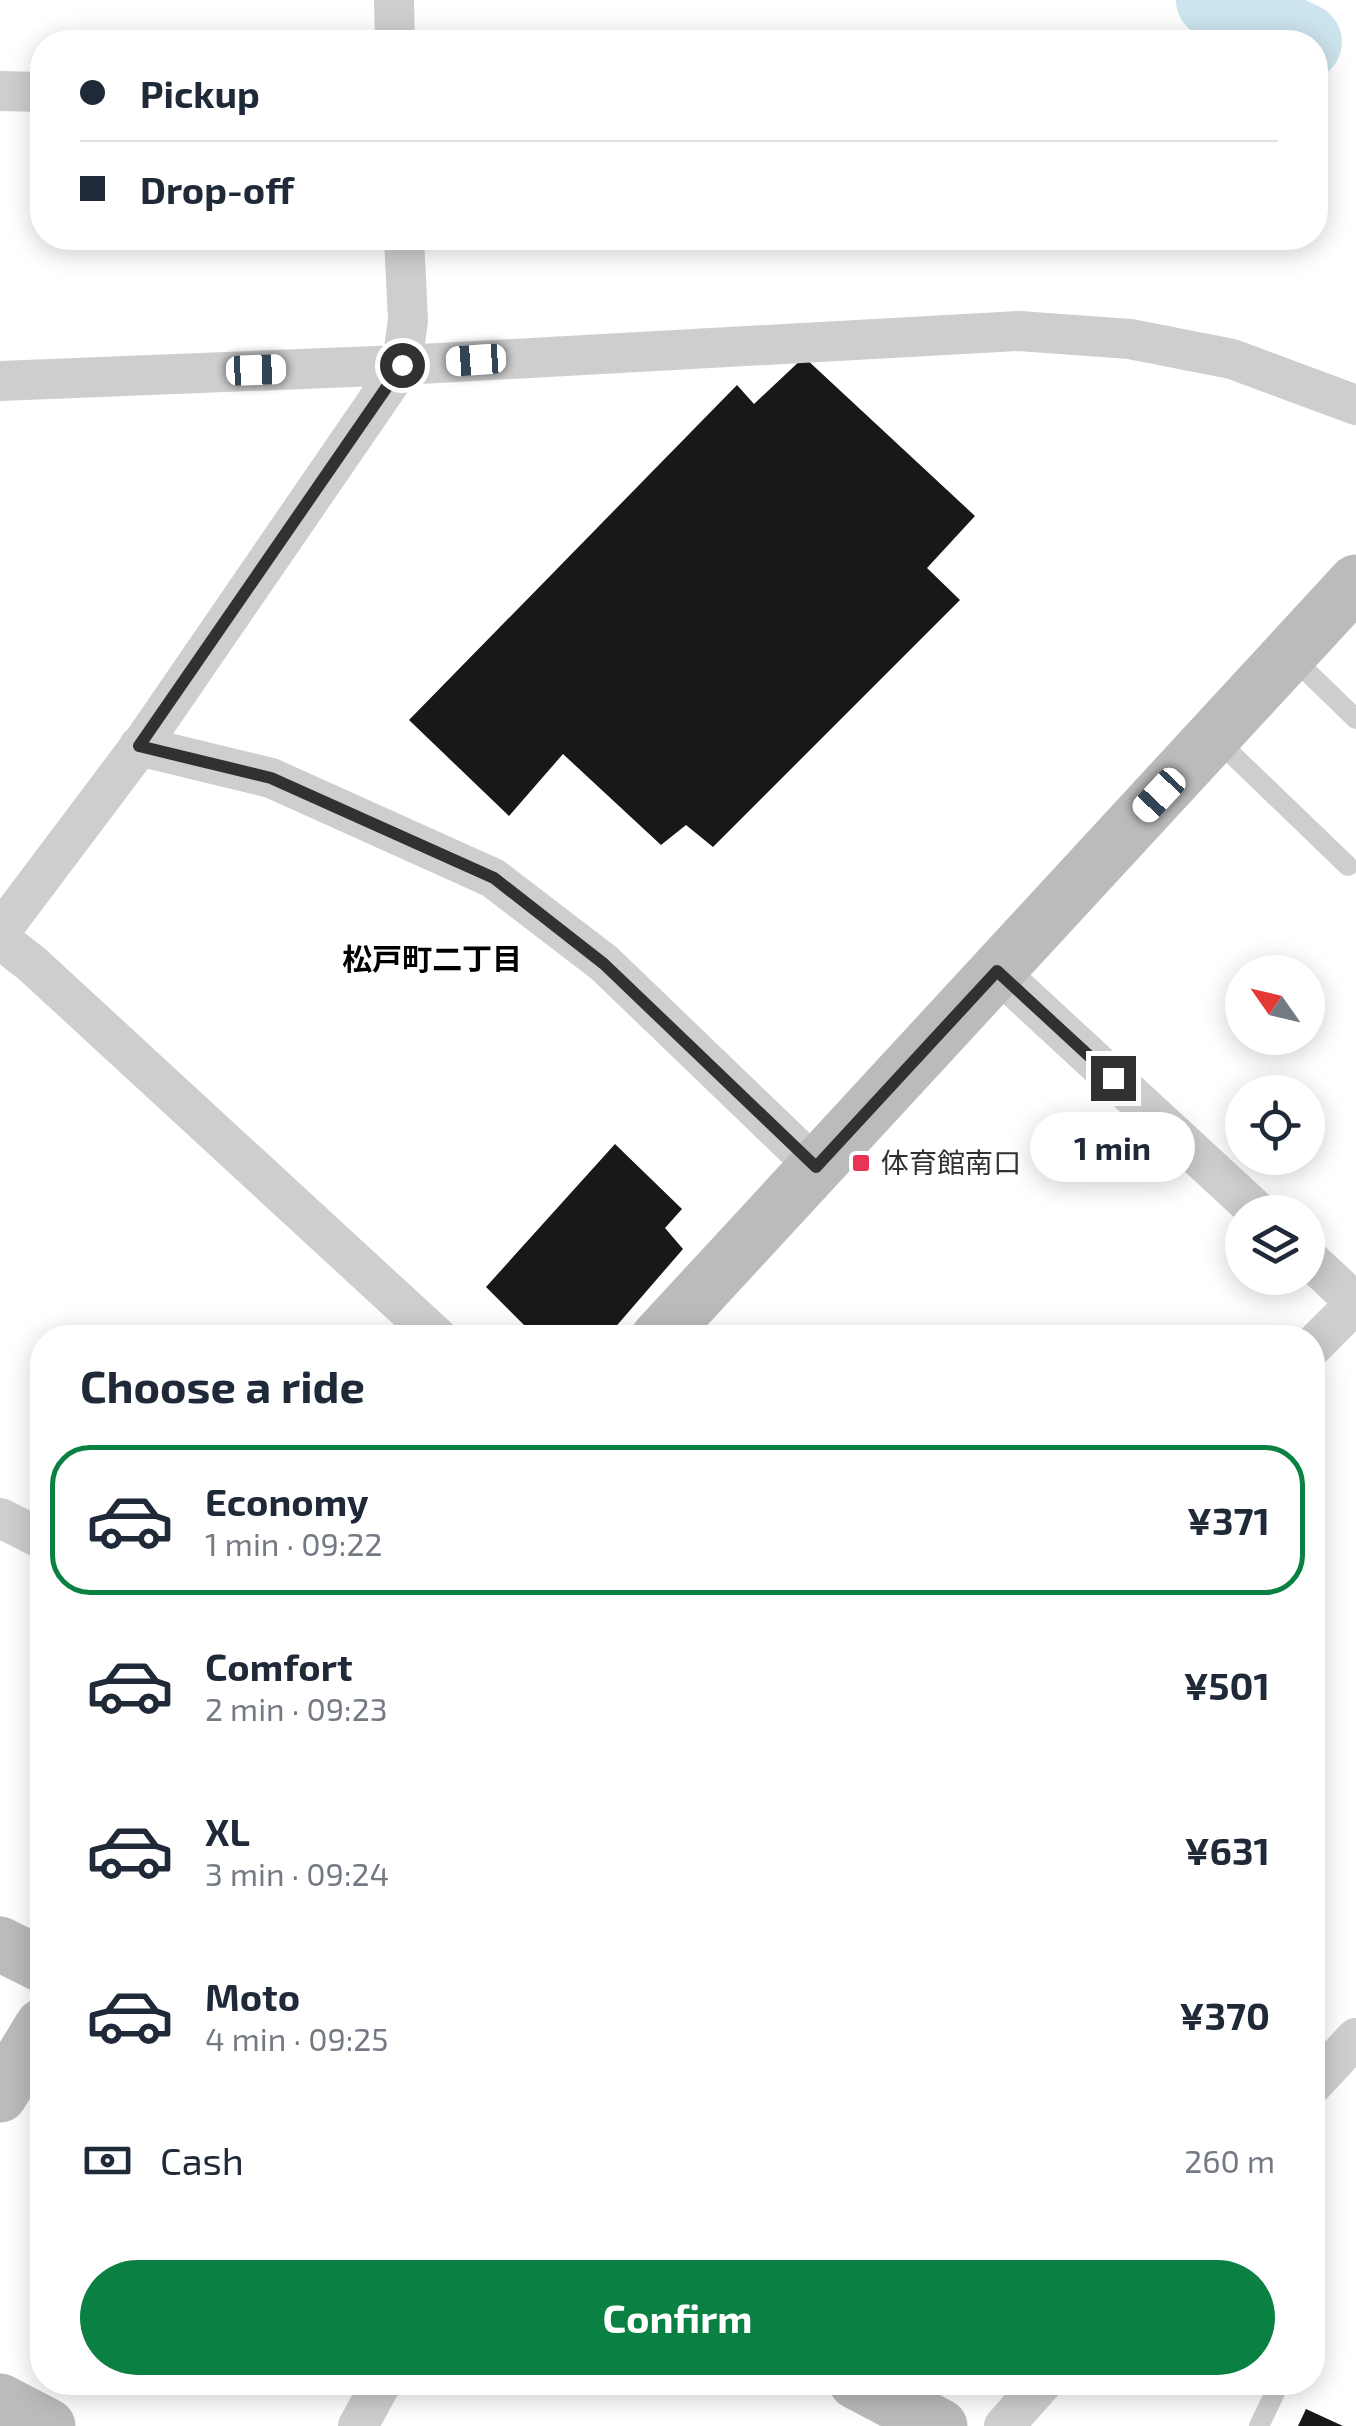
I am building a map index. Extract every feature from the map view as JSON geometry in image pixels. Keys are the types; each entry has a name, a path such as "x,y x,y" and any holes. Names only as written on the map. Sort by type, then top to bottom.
{"street":[{"path":"394,0 395,30"},
{"path":"0,91 30,92"},
{"path":"405,250 408,320 402,365 139,746 0,935 424,1325"},
{"path":"0,381 402,365 1018,331 1130,339 1232,360 1356,405"},
{"path":"670,1325 1356,582"},
{"path":"139,746 271,778 494,878 604,964 816,1167"},
{"path":"997,971 1240,1195"},
{"path":"1325,1274 1356,1303 1325,1334"},
{"path":"0,1518 30,1533"},
{"path":"0,1944 30,1959"},
{"path":"1325,2071 1356,2038"},
{"path":"0,2095 30,2046"},
{"path":"358,2426 375,2395"},
{"path":"881,2395 940,2426"},
{"path":"1004,2426 1031,2395"},
{"path":"0,2400 48,2426"}],"lane":[{"path":"1289,655 1356,718"},
{"path":"1213,736 1348,866"},
{"path":"1258,2426 1274,2395"}],"building":[{"path":"804,357 975,516 927,568 960,600 713,847 686,825 661,845 563,754 509,816 409,720 737,385 754,404"},
{"path":"615,1144 682,1209 665,1228 683,1249 617,1325 524,1325 486,1287"},
{"path":"1306,2409 1343,2426 1298,2426"}],"waterway":[{"path":"1215,0 1278,30"}],"place":[{"name":"体育館南口","path":"861,1163"}],"district":[{"name":"松戸町二丁目","path":"432,960"}],"route":[{"path":"402,365 139,746 271,778 494,878 604,964 816,1167 997,971 1113,1078"}]}
